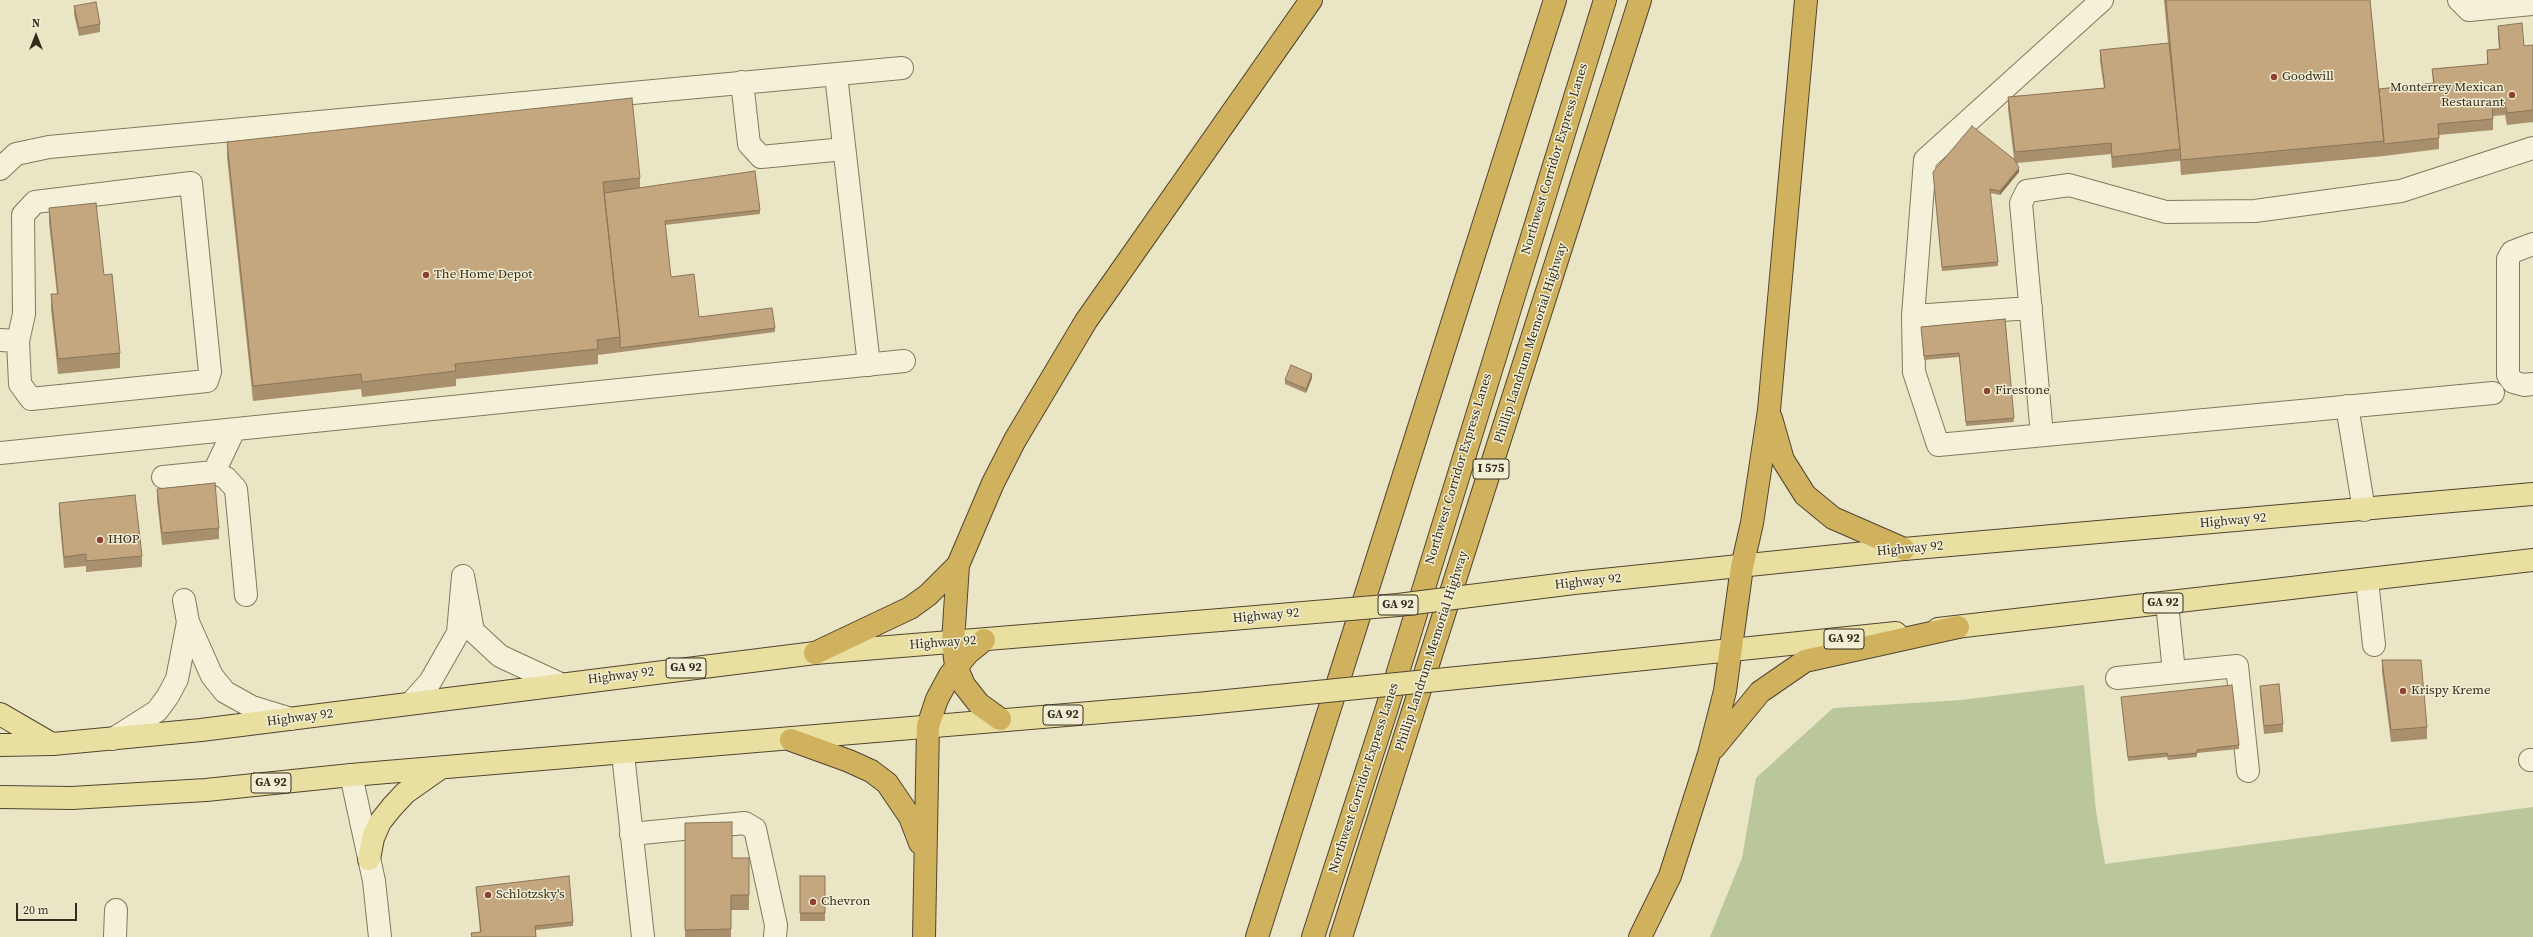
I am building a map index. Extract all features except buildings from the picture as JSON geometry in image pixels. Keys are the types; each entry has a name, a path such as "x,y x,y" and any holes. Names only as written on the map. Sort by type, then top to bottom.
{"highway":[{"path":"1000,720 979,704 964,685 956,666 953,642 958,565 993,483 1015,440 1086,321 1311,0"},
{"path":"1257,937 1555,0"},
{"name":"Northwest Corridor Express Lanes","path":"1313,937 1386,711 1605,0"},
{"name":"Phillip Landrum Memorial Highway","path":"1341,937 1640,0"},
{"path":"1640,937 1670,876 1709,754 1725,691 1729,650 1742,567 1752,523 1768,410 1806,0"},
{"path":"1768,410 1783,460 1804,495 1833,518 1904,549"},
{"path":"815,652 888,620 910,608 928,595 958,565"},
{"path":"1709,754 1760,692 1805,661 1958,626"},
{"path":"924,937 924,853 928,726 937,698 956,666 984,640"},
{"path":"791,740 849,761 870,771 887,783 910,816 924,853"}],"main road":[{"name":"Highway 92","path":"0,745 53,744 113,739 291,719 558,683 815,652 984,640 1398,604 1574,583 1742,567 1904,549 2364,510 2533,494"},
{"name":"GA 92","path":"11,798 141,795 351,775 791,740 928,726 1197,704 1958,626 2533,560"},
{"path":"0,714 53,744"},
{"path":"369,859 378,827 392,807 405,793 440,768"},
{"path":"0,814 11,798"}],"lane":[{"path":"2102,0 1925,160 1912,316 1914,372 1938,445 2493,392"},
{"path":"2459,0 2469,10 2533,4"},
{"path":"0,169 16,154 49,147 902,68"},
{"path":"836,75 869,365"},
{"path":"742,82 749,144 761,157 844,149"},
{"path":"2042,436 2021,202 2027,191 2069,185 2166,212 2255,211 2401,191 2533,148"},
{"path":"191,183 210,372 207,381 31,399 20,384 9,341 24,314 23,215 35,202 191,183"},
{"path":"2533,244 2512,252 2508,259 2508,375 2513,382 2524,385 2533,384"},
{"path":"1912,316 2031,308"},
{"path":"0,453 904,361"},
{"path":"2348,406 2364,510"},
{"path":"214,472 234,430"},
{"path":"163,477 214,472 226,478 236,489 246,595"},
{"path":"411,703 430,682 458,633 463,576 473,631 500,656 558,683"},
{"path":"2367,580 2374,645"},
{"path":"184,600 188,622 212,676 226,692 252,707 291,719"},
{"path":"2167,603 2174,672"},
{"path":"113,739 156,711 168,696 177,679 188,622"},
{"path":"2117,678 2237,666 2248,771"},
{"path":"623,754 643,937"},
{"path":"351,775 369,859 380,937"},
{"path":"631,834 745,823 755,829 776,925 775,937"},
{"path":"115,937 116,910"}],"green space":[{"path":"2084,685 2096,811 2105,864 2533,807 2533,937 1710,937 1742,858 1756,778 1833,708 1961,700"}],"place":[{"name":"Goodwill","path":"2274,77"},
{"name":"Monterrey Mexican Restaurant","path":"2512,95"},
{"name":"The Home Depot","path":"426,275"},
{"name":"Firestone","path":"1987,391"},
{"name":"IHOP","path":"100,540"},
{"name":"Krispy Kreme","path":"2403,691"},
{"name":"Schlotzsky's","path":"488,895"},
{"name":"Chevron","path":"813,902"}]}
